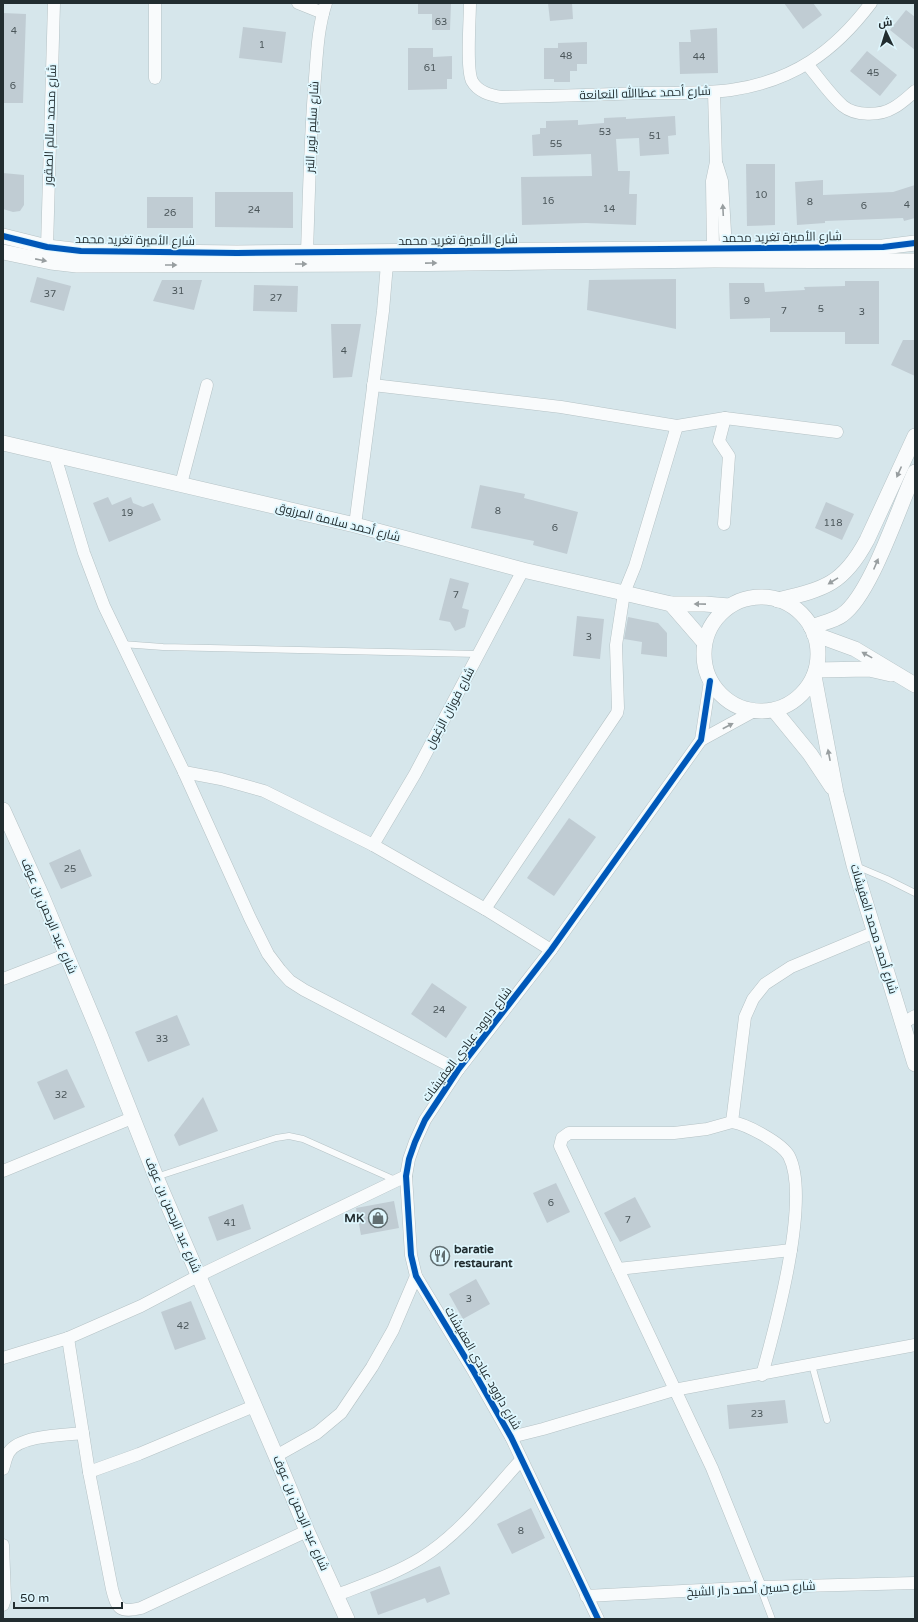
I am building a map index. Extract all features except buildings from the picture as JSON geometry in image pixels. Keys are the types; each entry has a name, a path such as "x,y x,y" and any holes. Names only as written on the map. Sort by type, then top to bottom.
{"street":[{"name":"شارع محمد سالم الصقور","path":"47,247 54,3"},
{"path":"155,3 155,78"},
{"path":"298,3 324,8"},
{"name":"شارع أحمد عطاالله النعانعة","path":"470,3 470,69 473,81 480,89 489,95 501,97 714,92 753,85 776,78 807,64 821,55 839,40 871,3"},
{"name":"شارع سليم نوير النبر","path":"307,252 313,98 324,8"},
{"path":"807,64 844,107 853,111 867,114 880,113 893,109 915,91"},
{"path":"714,92 716,162 722,181 719,249"},
{"name":"شارع الأميرة تغريد محمد","path":"3,236 47,247 81,251 237,253 883,247 915,243"},
{"name":"شارع الأميرة تغريد محمد","path":"3,252 51,262 77,265 387,264 714,260 915,261"},
{"path":"355,525 387,264"},
{"path":"181,484 207,385"},
{"path":"373,385 561,407 677,426 725,418 837,432"},
{"path":"724,524 729,456 719,441 725,418"},
{"path":"485,909 617,713 616,645 624,594 635,566 677,426"},
{"path":"778,600 814,591 836,580 847,571 867,540 915,436"},
{"name":"شارع أحمد سلامة المرزوق","path":"3,443 355,525 523,570 624,594 671,604 729,606"},
{"path":"55,456 84,553 104,606 184,772 250,918 268,954 290,981 304,990 458,1070"},
{"path":"813,630 842,615 850,608 863,590 915,472"},
{"name":"شارع فوزان الزغول","path":"373,845 415,774 523,570"},
{"path":"753,597 766,597 778,600 797,610 813,630 818,645 818,658 815,673 809,685 794,701 774,710 754,711 742,708 732,704 722,697 710,681 704,666 704,642 713,622 729,606 740,600 753,597"},
{"path":"671,604 704,642"},
{"path":"813,630 855,649 915,685"},
{"path":"815,673 869,669 899,676"},
{"name":"شارع أحمد محمد العفيشات","path":"815,673 836,793 854,865 875,932 909,1019 915,1064"},
{"name":"شارع داوود عبادي العفيشات","path":"701,740 710,681"},
{"name":"شارع أحمد محمد العفيشات","path":"774,710 810,754 836,793"},
{"name":"شارع داوود عبادي العفيشات","path":"598,1619 520,1460 511,1437 416,1276 411,1255 402,1178 424,1120 458,1070 550,950 701,740 754,711"},
{"path":"184,772 221,779 264,791 373,845 485,909 550,950"},
{"name":"شارع عبد الرحمن بن عوف","path":"3,810 41,894 65,955 100,1035 156,1177 198,1276 307,1531 347,1619"},
{"path":"732,1122 745,1017 753,999 765,984 791,967 875,932"},
{"path":"3,979 65,955"},
{"path":"3,1170 132,1118"},
{"path":"760,1587 712,1468 563,1154 560,1146 562,1138 569,1133 577,1132 674,1134 695,1132 732,1122 740,1124 768,1138 788,1154 792,1164 795,1182 795,1206 791,1250 774,1333 762,1375"},
{"path":"3,1358 68,1338 142,1306 198,1276 402,1178"},
{"path":"618,1270 791,1250"},
{"path":"276,1456 317,1433 341,1413 372,1367 390,1336 416,1276"},
{"path":"68,1338 89,1472 112,1589 118,1607 129,1611 141,1608 307,1531"},
{"path":"511,1437 543,1430 674,1390 762,1375 915,1345"},
{"path":"89,1472 139,1454 254,1406"},
{"path":"3,1469 10,1451 15,1446 46,1437 83,1433"},
{"path":"337,1595 389,1574 420,1559 437,1547 462,1524 520,1460"},
{"path":"3,1545 5,1599 3,1605"},
{"name":"شارع حسين أحمد دار الشيخ","path":"586,1596 760,1587 915,1583"}],"lane":[{"path":"122,644 163,647 478,654"},
{"path":"854,865 915,893"},
{"path":"156,1177 276,1138 288,1136 303,1139 402,1178"},
{"path":"812,1365 827,1420"},
{"path":"760,1587 772,1619"}],"cycle path":[{"path":"3,236 47,247 81,251 237,253 883,247 915,243"},
{"path":"598,1619 511,1437 416,1276 411,1255 406,1176 409,1159 425,1120 458,1070 551,950 701,740 710,681"}],"place":[{"name":"MK","path":"378,1218"},
{"name":"baratie restaurant","path":"440,1256"}]}
